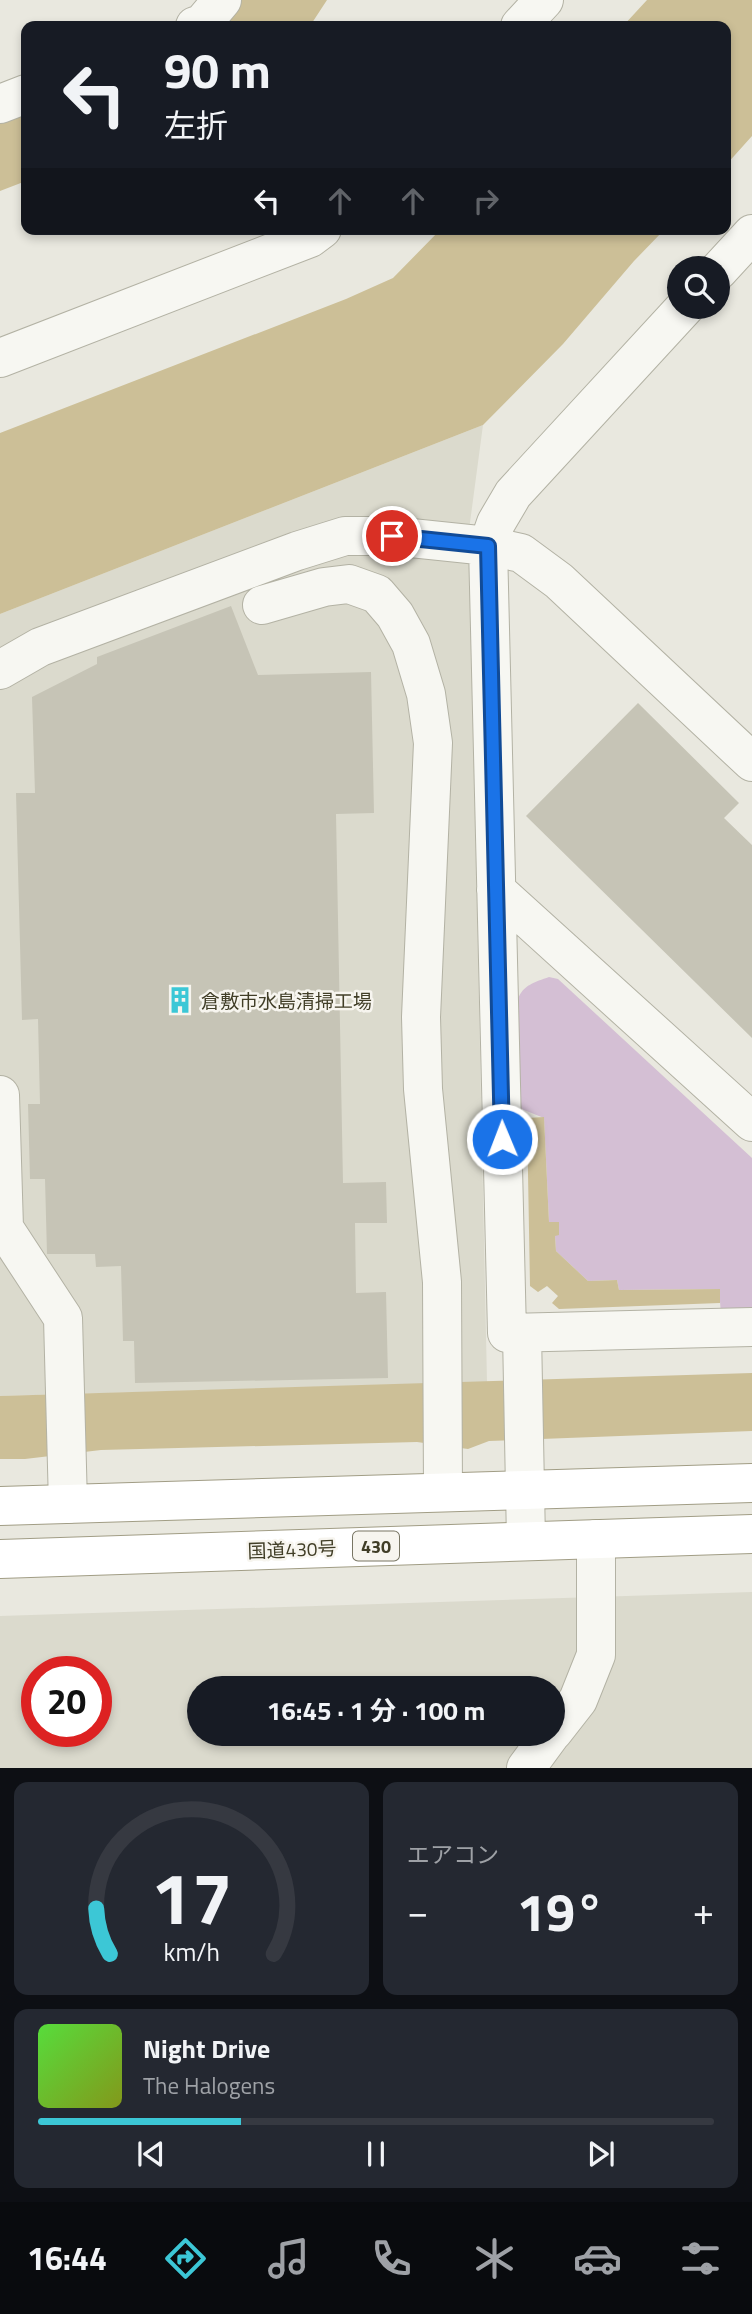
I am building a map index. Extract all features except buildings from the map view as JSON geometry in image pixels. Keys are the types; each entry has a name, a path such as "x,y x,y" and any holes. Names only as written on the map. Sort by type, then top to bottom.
{"highway":[{"path":"0,1506 752,1483"},
{"name":"国道430号","path":"0,1559 752,1534"}],"street":[{"path":"204,21 222,0"},
{"path":"525,21 544,0"},
{"path":"0,104 21,96"},
{"path":"730,258 752,234"},
{"path":"0,358 314,235"},
{"path":"673,319 513,494 496,523 488,546 507,1333 752,1327"},
{"path":"0,670 40,647 345,536 392,536 488,546 521,553 559,581 752,762"},
{"path":"262,605 324,587 349,583 377,594 395,615 411,644 426,694 433,743 421,1017 423,1088 442,1282 443,1492"},
{"path":"496,890 752,1122"},
{"path":"0,1095 5,1228 64,1318 68,1504"},
{"path":"523,1333 526,1541"},
{"path":"565,1716 578,1700 597,1655 596,1539"},
{"path":"526,1768 542,1746"}],"shaded area":[{"path":"229,0 327,0 313,21 210,21"},
{"path":"647,0 752,0 752,136 731,159 731,21 628,21"},
{"path":"21,109 21,183 0,191 0,117"},
{"path":"435,235 659,235 563,344 483,425 0,614 0,433 346,299 393,278"},
{"path":"483,425 469,530 487,1382 0,1396 0,614"},
{"path":"549,977 558,979 752,1158 752,1313 721,1314 719,1289 619,1290 617,1280 588,1281 556,1251 558,1222 549,1222 544,1118 519,1108 518,999 526,987"},
{"path":"544,1117 549,1222 559,1222 559,1235 555,1236 556,1251 588,1281 617,1280 619,1290 720,1289 720,1303 559,1309 552,1303 558,1296 547,1286 538,1292 530,1286 527,1118"},
{"path":"752,1373 752,1431 489,1441 468,1449 417,1442 101,1450 25,1459 0,1459 0,1396"},
{"path":"752,1592 752,1768 0,1768 0,1616"}],"place":[{"name":"倉敷市水島清掃工場","path":"180,1000"}],"route":[{"path":"392,536 488,546 502,1139"}]}
